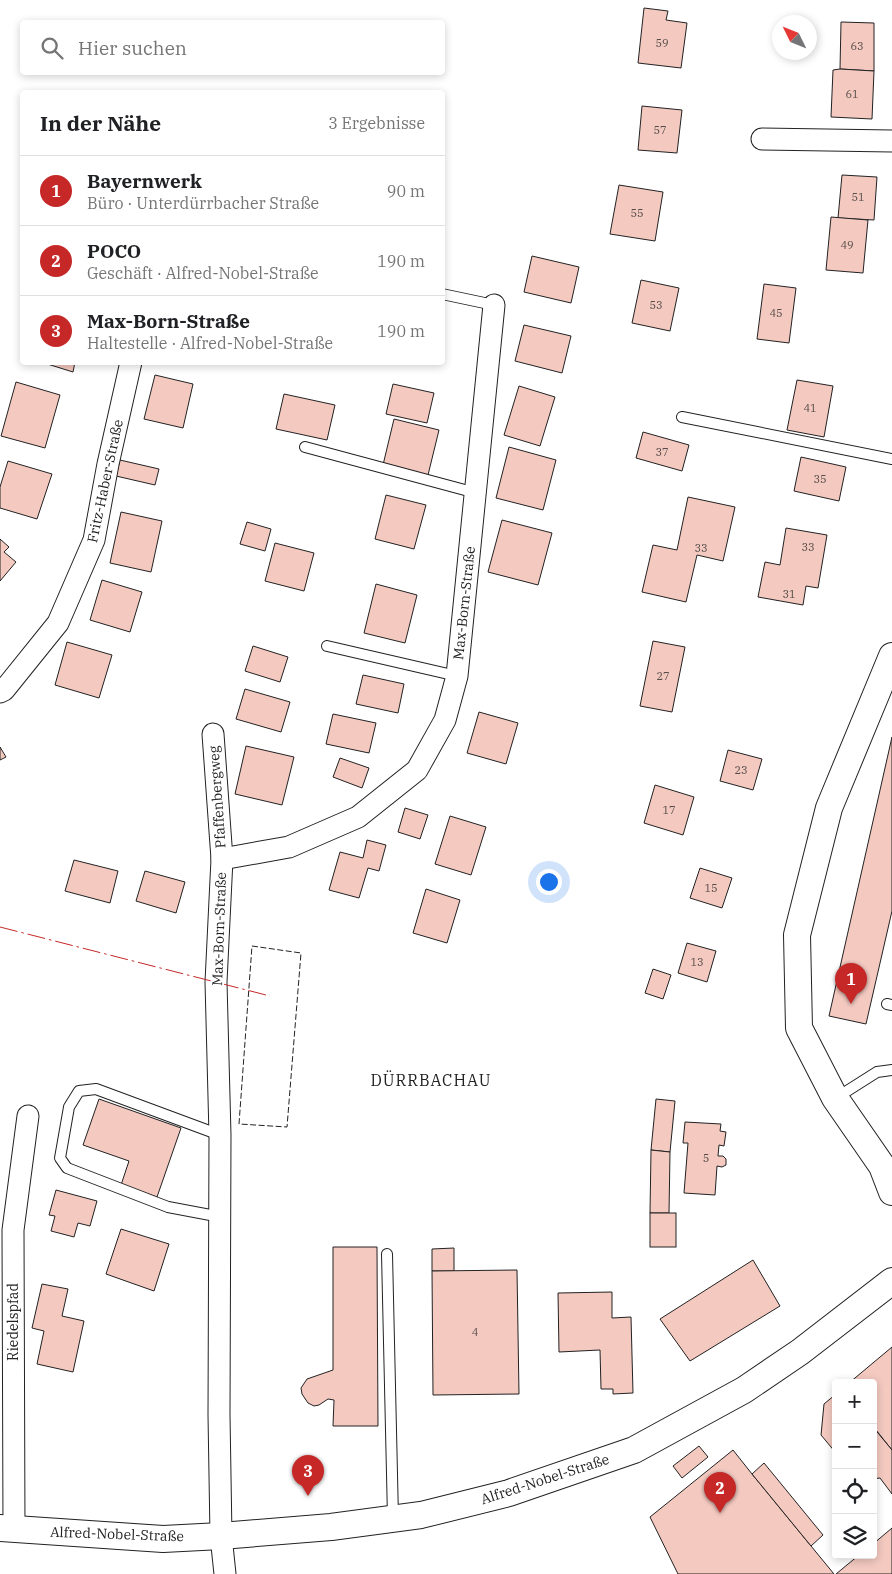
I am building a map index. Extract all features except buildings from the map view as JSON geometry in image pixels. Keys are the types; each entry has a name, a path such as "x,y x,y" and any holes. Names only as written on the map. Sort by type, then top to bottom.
{"street":[{"path":"762,139 892,141"},
{"name":"Max-Born-Straße","path":"225,1574 221,1536 219,1415 221,1217 216,982 222,859 288,847 358,817 417,770 445,720 457,676 494,305"},
{"name":"Fritz-Haber-Straße","path":"0,692 4,690 58,623 94,540 108,464 130,365"},
{"path":"892,656 829,808 797,935 799,1028 835,1098 887,1169 892,1192"},
{"name":"Pfaffenbergweg","path":"213,734 222,859"},
{"name":"Riedelspfad","path":"7,1529 13,1230 28,1116"},
{"name":"Alfred-Nobel-Straße","path":"7,1529 162,1539 221,1536 331,1527 421,1515 509,1493 634,1450 744,1390 800,1352 892,1282"}],"lane":[{"path":"445,295 494,305"},
{"path":"682,417 892,458"},
{"path":"305,447 476,493"},
{"path":"327,646 457,676"},
{"path":"835,1098 877,1072 892,1070"},
{"path":"220,1135 96,1089 79,1091 69,1107 60,1158 67,1168 168,1207 221,1217"},
{"path":"388,1254 393,1519"}],"fence":[{"path":"252,946 301,953 287,1127 239,1124 252,946"}],"power":[{"path":"0,927 270,996"}],"place":[{"name":"Bayernwerk","path":"851,1004"},
{"name":"Max-Born-Straße","path":"308,1496"},
{"name":"POCO","path":"720,1513"}],"district":[{"name":"DÜRRBACHAU","path":"431,1080"}]}
